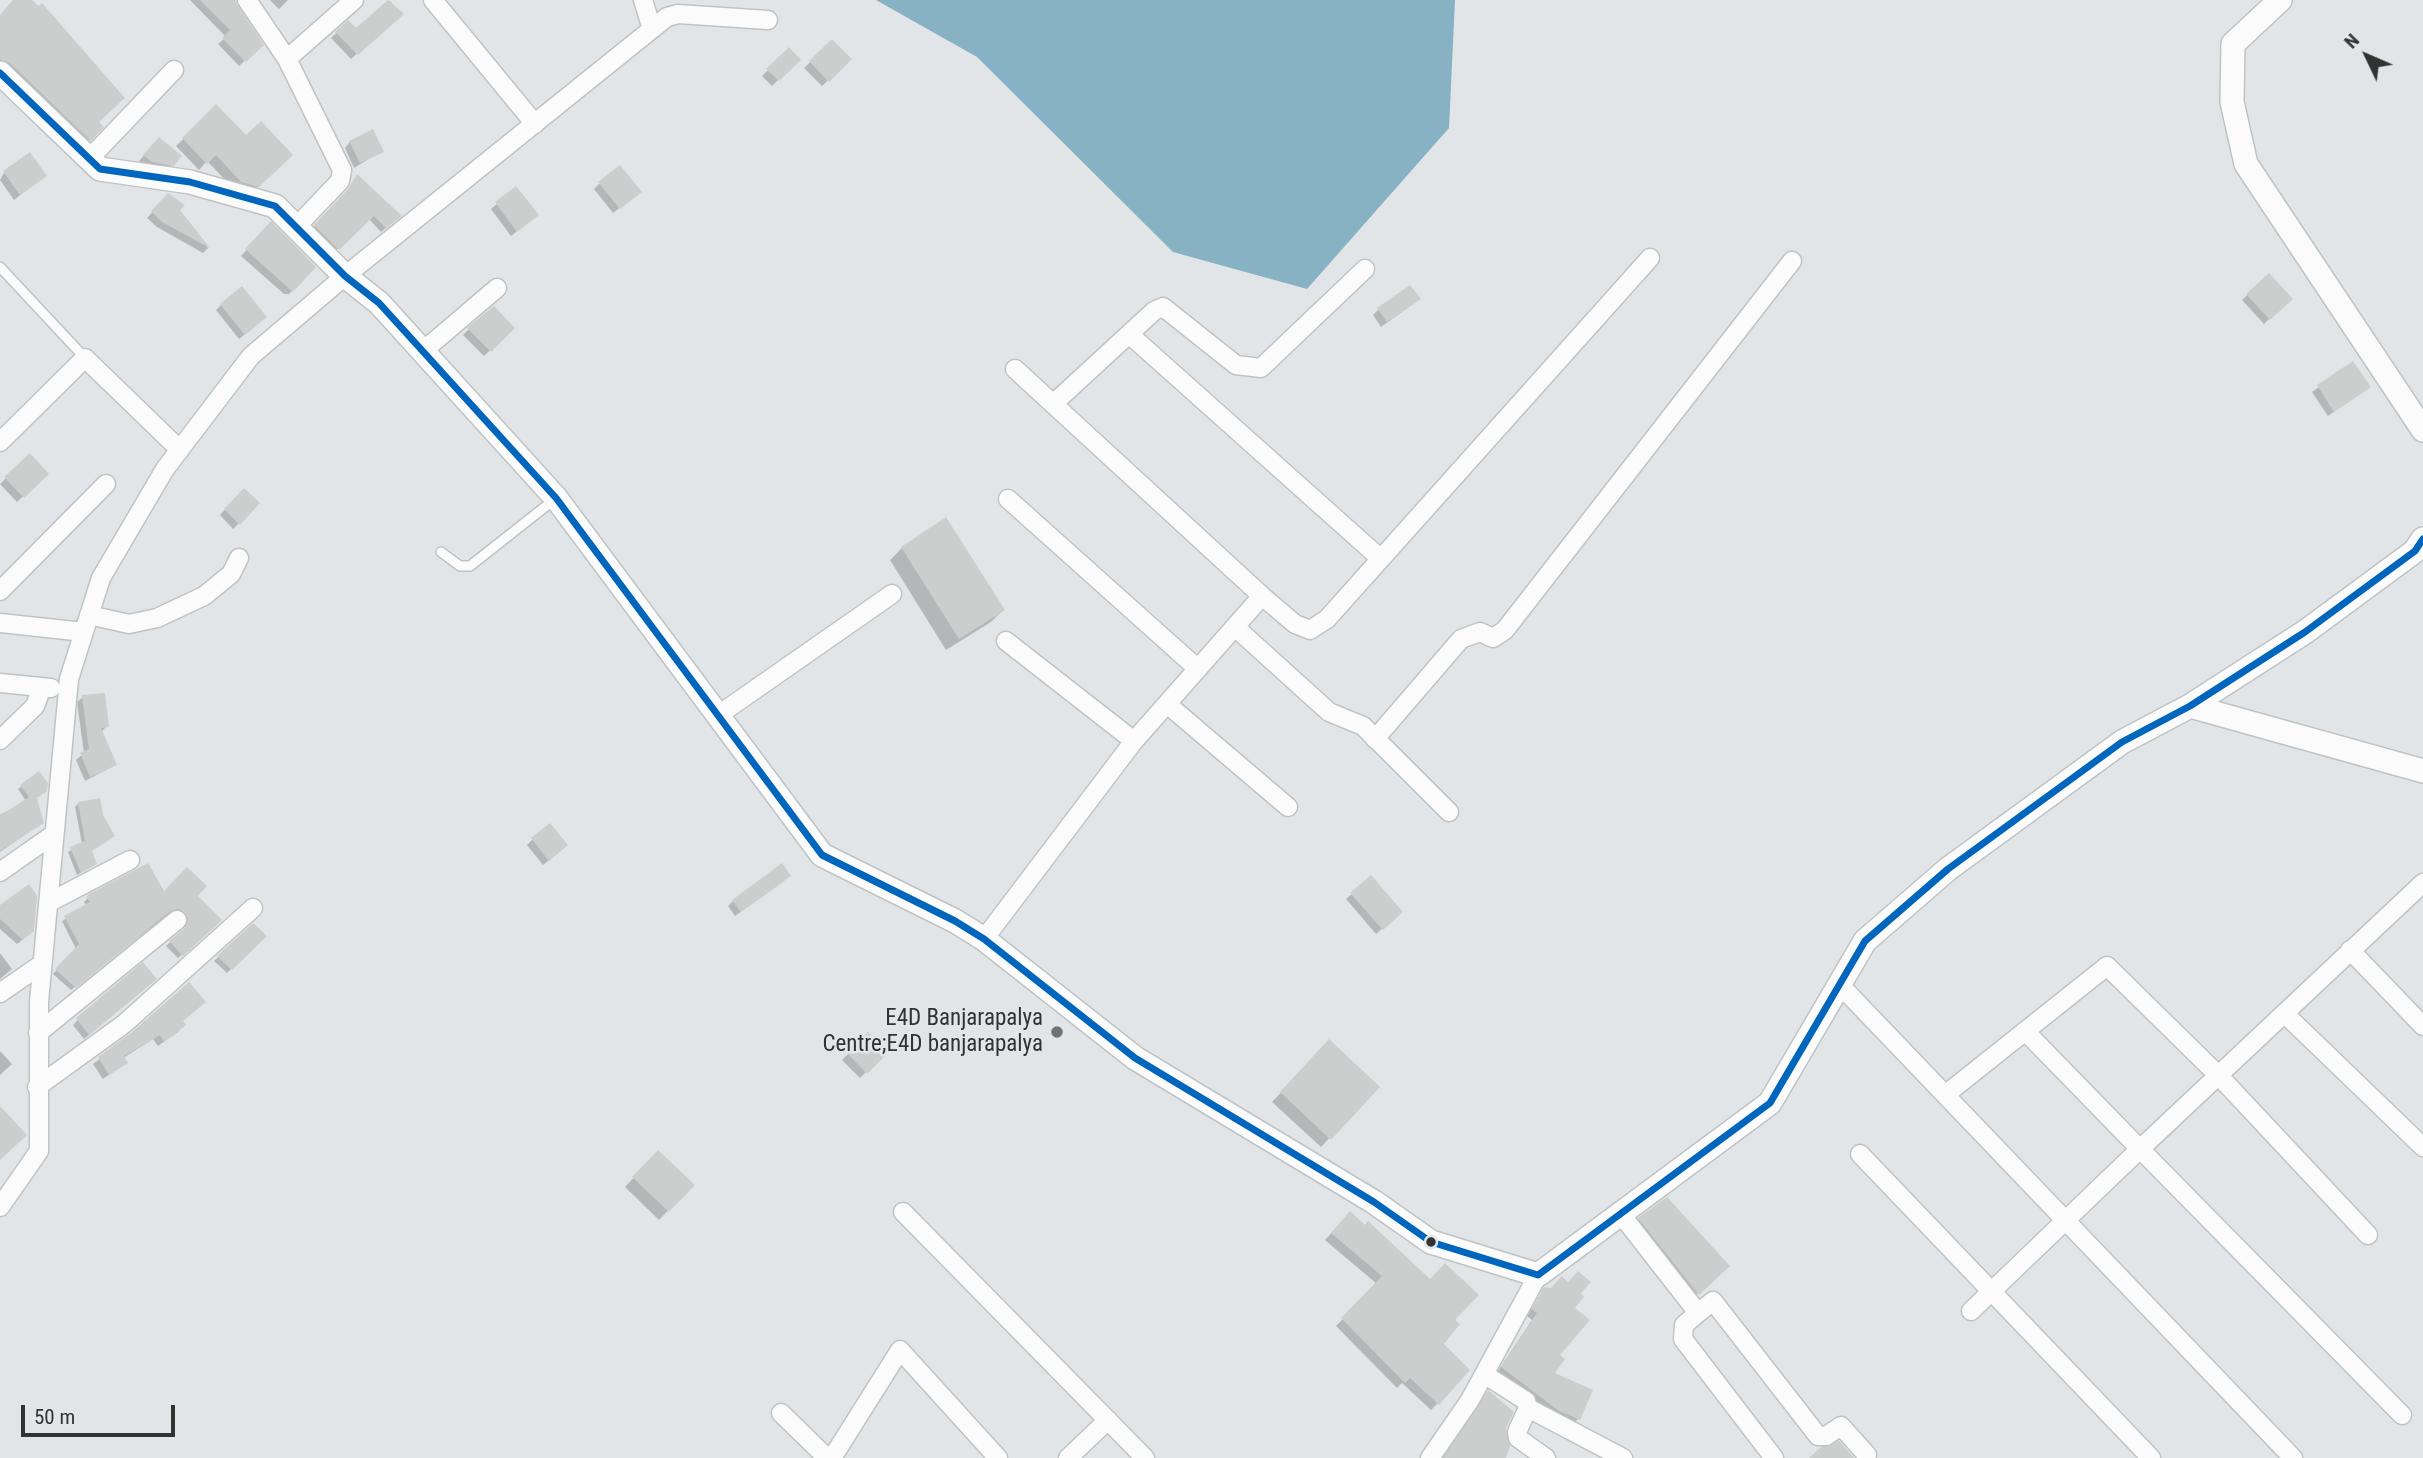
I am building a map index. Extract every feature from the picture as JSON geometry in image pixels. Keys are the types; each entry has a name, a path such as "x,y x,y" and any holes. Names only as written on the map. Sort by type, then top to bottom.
{"street":[{"path":"247,0 287,59 335,154 342,175 296,227"},
{"path":"287,59 354,0"},
{"path":"433,0 535,124"},
{"path":"643,0 652,29"},
{"path":"2269,4 2233,44 2232,103 2246,164 2423,430"},
{"path":"0,1207 39,1152 37,1087 42,964 68,690 101,578 180,450 251,356 345,276 667,17 678,14 768,20"},
{"path":"89,159 174,69"},
{"path":"0,73 100,169 190,182 275,206 345,276 379,303 556,498 822,855 955,921 984,939 1135,1058 1374,1202 1431,1242 1538,1275"},
{"path":"1015,369 1262,596 1296,624 1310,630 1326,619 1381,559 1650,258"},
{"path":"1375,738 1461,639 1480,632 1493,638 1505,630 1793,261"},
{"path":"1053,404 1154,311 1163,307 1236,365 1261,368 1365,269"},
{"path":"423,351 496,288"},
{"path":"1129,334 1381,559"},
{"path":"0,442 85,358 180,450"},
{"path":"0,591 106,484"},
{"path":"1009,499 1198,669"},
{"path":"1430,1458 1484,1374 1538,1275 1770,1103 1865,941 1948,869 2122,742 2190,706 2305,632 2416,551 2423,539"},
{"path":"0,623 129,624 157,618 204,596 231,574 239,558"},
{"path":"717,716 892,594"},
{"path":"984,939 1134,741 1262,596"},
{"path":"1235,627 1329,712 1357,723 1375,738 1449,812"},
{"path":"1006,641 1134,741"},
{"path":"0,683 68,690"},
{"path":"0,740 35,706 43,687"},
{"path":"1167,704 1288,807"},
{"path":"2190,706 2423,771"},
{"path":"0,872 54,834"},
{"path":"48,903 130,860"},
{"path":"1971,1311 2423,883"},
{"path":"37,1087 124,1024 253,908"},
{"path":"38,1033 177,920"},
{"path":"2350,950 2423,1026"},
{"path":"0,993 42,964"},
{"path":"1945,1095 2107,965 2220,1077 2368,1235"},
{"path":"1839,985 2293,1458"},
{"path":"2285,1014 2423,1147"},
{"path":"2025,1031 2402,1415"},
{"path":"1860,1154 2151,1458"},
{"path":"903,1212 1145,1458"},
{"path":"1620,1213 1698,1312"},
{"path":"1774,1458 1683,1339 1684,1325 1713,1301 1818,1436 1826,1436 1841,1426 1867,1455"},
{"path":"832,1458 900,1350 998,1458"},
{"path":"1484,1374 1526,1401 1528,1408 1517,1432 1518,1438 1546,1458"},
{"path":"1528,1408 1623,1458"},
{"path":"781,1413 827,1458"},
{"path":"1068,1458 1108,1420"}],"lane":[{"path":"0,267 85,358"},
{"path":"442,552 460,566 470,566 556,498"}],"water":[{"path":"876,0 1455,0 1449,128 1307,289 1173,252 977,57"}],"building":[{"path":"13,0 32,0 39,6 42,3 125,98 99,122 104,127 91,141 10,63 0,59 0,15"},
{"path":"200,0 234,0 264,45 246,62 222,38 230,30"},
{"path":"388,0 404,14 358,55 335,32 348,20 356,28"},
{"path":"832,39 852,59 829,82 809,61"},
{"path":"789,47 801,60 779,81 766,69"},
{"path":"216,104 246,135 261,121 293,155 259,187 241,182 216,155 207,164 182,138"},
{"path":"373,129 384,152 360,163 349,141"},
{"path":"159,137 182,156 174,166 152,162 143,155"},
{"path":"30,152 47,176 20,195 3,171"},
{"path":"620,165 642,192 620,209 598,182"},
{"path":"357,174 402,216 386,228 374,216 339,250 314,225 348,189"},
{"path":"516,186 539,215 517,232 495,202"},
{"path":"168,193 185,205 180,210 210,248 162,222 151,211"},
{"path":"271,221 316,267 293,292 245,249"},
{"path":"2269,273 2293,299 2270,320 2246,294"},
{"path":"1410,285 1421,299 1387,322 1377,308"},
{"path":"242,286 267,317 245,335 220,304"},
{"path":"494,306 515,328 491,352 467,328"},
{"path":"2353,361 2371,387 2334,412 2317,385"},
{"path":"30,453 49,474 24,498 4,477"},
{"path":"244,488 260,503 240,525 224,509"},
{"path":"946,517 1005,610 959,639 901,547"},
{"path":"105,693 109,727 101,728 117,765 90,777 80,753 89,749 82,695"},
{"path":"39,771 48,783 47,791 37,798 44,823 0,851 0,816 29,797 20,785"},
{"path":"100,798 103,815 115,836 92,851 97,864 81,873 70,847 85,841 78,802"},
{"path":"550,823 568,845 549,861 531,838"},
{"path":"148,863 164,891 187,867 207,886 198,896 222,920 183,956 169,941 185,928 188,918 180,909 170,911 76,988 55,969 79,944 64,916 90,902 86,897 89,894"},
{"path":"782,863 791,876 741,912 732,900"},
{"path":"1371,875 1403,912 1383,930 1350,893"},
{"path":"29,884 37,895 34,931 23,940 0,919 0,905"},
{"path":"253,923 267,936 232,970 217,956"},
{"path":"143,962 157,979 89,1035 76,1018"},
{"path":"189,982 206,1002 183,1021 186,1025 164,1042 160,1035 124,1056 128,1063 109,1075 98,1057 131,1033"},
{"path":"868,1032 888,1053 867,1074 847,1053"},
{"path":"1329,1039 1380,1087 1331,1140 1280,1092"},
{"path":"0,1106 27,1135 0,1160"},
{"path":"658,1150 695,1185 669,1212 632,1177"},
{"path":"1667,1197 1730,1266 1699,1295 1638,1218"},
{"path":"1350,1211 1365,1225 1368,1221 1430,1279 1445,1263 1479,1295 1455,1320 1460,1324 1444,1344 1470,1370 1439,1405 1410,1378 1405,1383 1341,1318 1382,1276 1331,1233"},
{"path":"1578,1271 1591,1282 1581,1293 1584,1297 1575,1308 1590,1320 1560,1355 1565,1359 1555,1373 1593,1390 1580,1420 1559,1411 1501,1367 1537,1313 1532,1309 1544,1287 1551,1288 1562,1276 1568,1282"},
{"path":"1488,1390 1514,1412 1506,1428 1510,1446 1506,1458 1444,1458"},
{"path":"1839,1441 1854,1458 1809,1458 1821,1447"}],"transit line":[{"path":"0,73 100,169 190,182 275,206 345,276 379,303 556,498 822,855 955,921 984,939 1135,1058 1374,1202 1431,1242 1538,1275 1770,1103 1865,941 1948,869 2122,742 2190,706 2305,632 2415,551 2423,539"}],"place":[{"name":"E4D Banjarapalya Centre;E4D banjarapalya","path":"1057,1032"}]}
